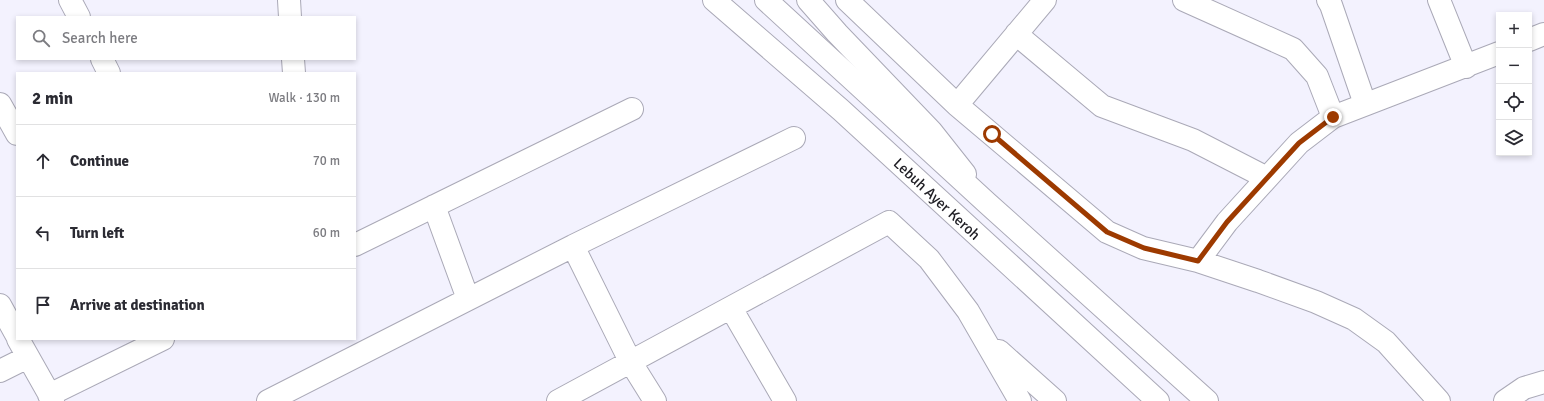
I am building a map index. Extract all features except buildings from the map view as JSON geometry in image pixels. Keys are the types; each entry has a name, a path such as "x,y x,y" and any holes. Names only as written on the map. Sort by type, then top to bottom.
{"main road":[{"path":"70,0 78,16"},
{"path":"289,0 290,16"},
{"name":"Lebuh Ayer Keroh","path":"714,0 841,110 1158,401"},
{"name":"Lebuh Ayer Keroh","path":"766,0 874,97 987,203 1207,401"},
{"path":"808,0 837,33 931,132 987,203"},
{"path":"847,0 957,105 1107,232 1144,248 1198,261 1316,302 1354,319 1386,342 1439,401"},
{"path":"957,105 1045,0"},
{"path":"1184,0 1293,49 1317,76 1333,117"},
{"path":"1328,0 1365,104"},
{"path":"1439,0 1466,67"},
{"path":"1016,34 1102,106 1194,140 1267,178"},
{"path":"1532,39 1544,34"},
{"path":"1198,261 1227,222 1299,143 1333,117 1496,54"},
{"path":"102,60 108,72"},
{"path":"293,60 294,72"},
{"path":"0,104 16,132"},
{"path":"356,240 434,206 632,109"},
{"path":"268,401 573,246 794,138"},
{"path":"434,206 468,299"},
{"path":"558,401 889,222 929,259 968,311 1020,401"},
{"path":"573,246 630,362 655,401"},
{"path":"0,305 16,334"},
{"path":"731,308 785,401"},
{"path":"0,370 23,348 51,398 136,345 158,340"},
{"path":"986,340 1055,401"},
{"path":"1505,401 1524,388 1544,382"}],"route":[{"path":"992,134 1107,232 1144,248 1198,261 1227,222 1299,143 1333,117"}]}
